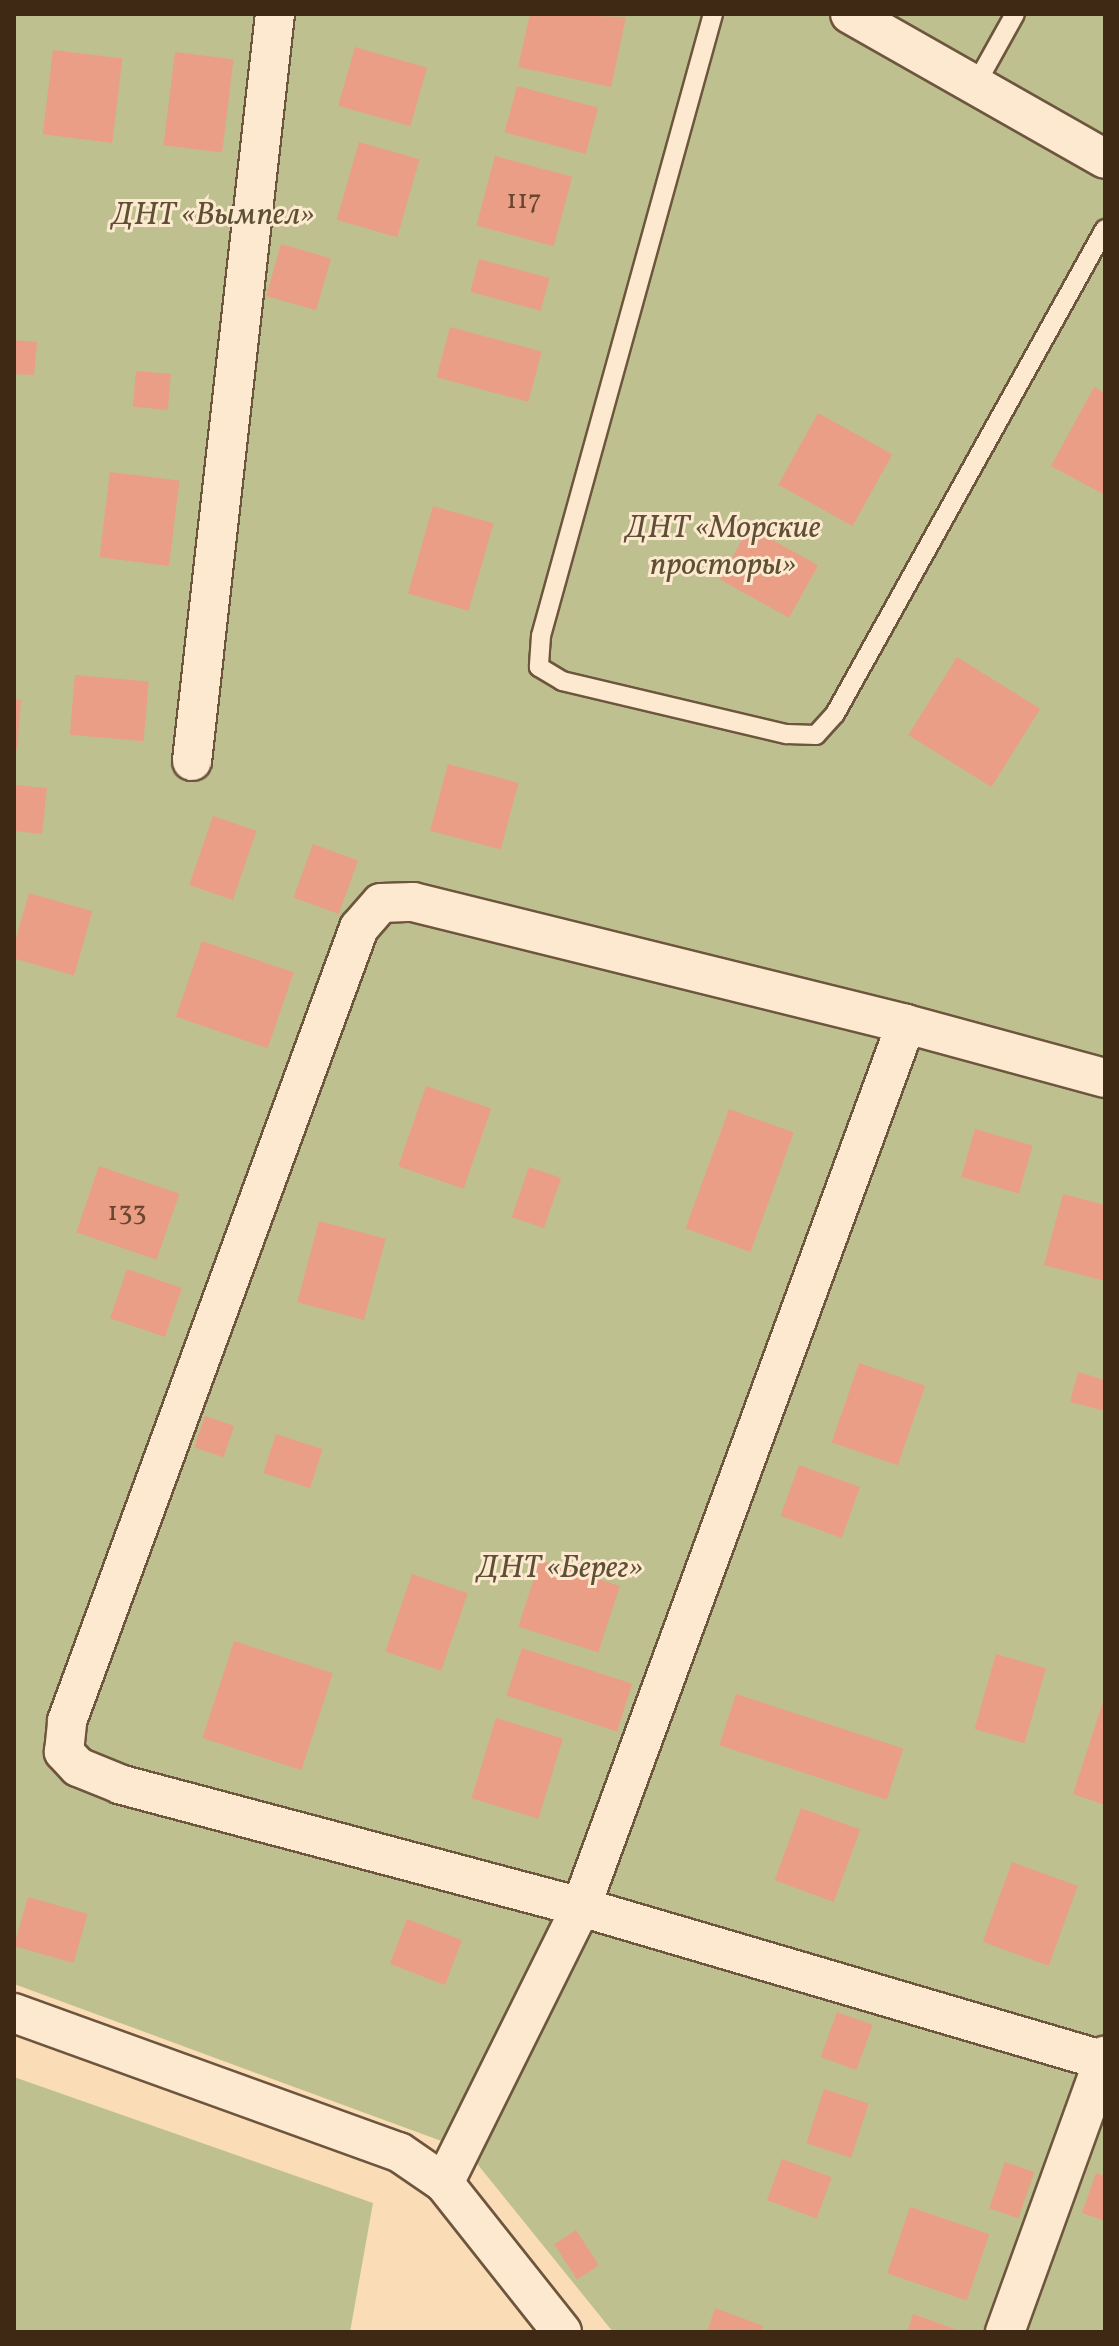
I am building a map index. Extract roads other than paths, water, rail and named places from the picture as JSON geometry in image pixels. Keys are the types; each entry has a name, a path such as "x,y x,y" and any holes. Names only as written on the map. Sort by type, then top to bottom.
{"street":[{"path":"192,761 275,14"},
{"path":"850,14 1105,159"},
{"path":"1005,2332 1104,2059 581,1907 120,1784 78,1767 64,1752 67,1721 359,928 381,903 413,902 906,1024 1105,1078"},
{"path":"444,2183 581,1907 906,1024"},
{"path":"14,2013 399,2152 444,2183 562,2332"}],"lane":[{"path":"713,14 541,636 539,667 562,681 787,734 816,735 835,714 1105,229"},
{"path":"976,84 1015,14"}],"park label":[{"name":"ДНТ «Вымпел»","path":"213,216"},
{"name":"ДНТ «Морские просторы»","path":"723,548"},
{"name":"ДНТ «Берег»","path":"560,1569"}]}
